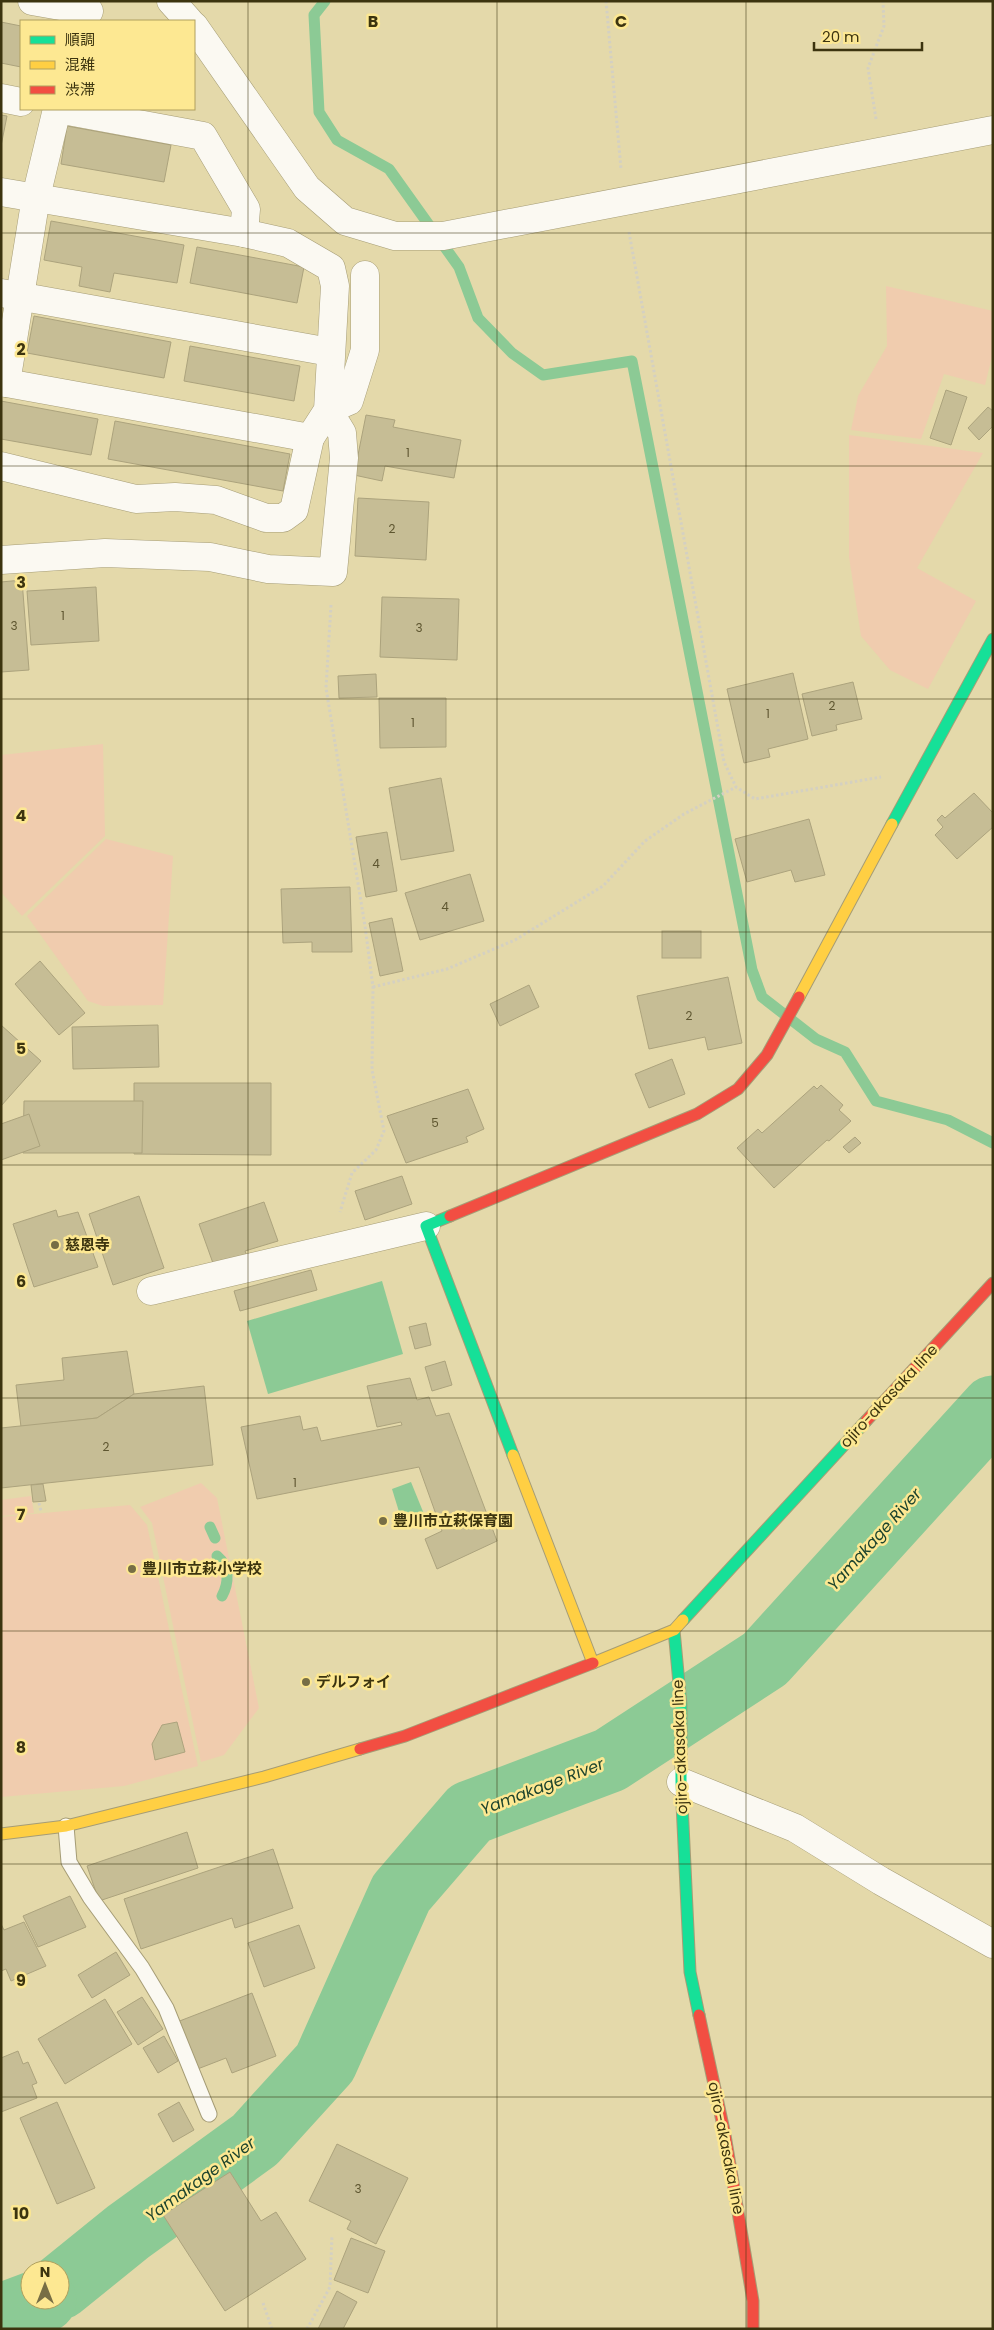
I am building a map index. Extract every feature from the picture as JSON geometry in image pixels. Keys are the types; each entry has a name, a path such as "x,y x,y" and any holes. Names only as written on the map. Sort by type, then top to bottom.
{"street":[{"path":"32,1 89,11"},
{"path":"171,1 189,20"},
{"path":"195,27 307,188 345,221 395,236 443,236 993,130"},
{"path":"1,98 20,102"},
{"path":"57,110 11,295 4,382 310,438"},
{"path":"62,110 203,136 246,209 244,233"},
{"path":"1,192 244,233 288,243 331,268 335,286 328,410 310,438 294,510 283,518 266,518 216,500 175,497 136,499 1,466"},
{"path":"328,410 349,401 365,350 365,275"},
{"path":"11,295 330,352"},
{"path":"1,560 105,553 200,556 268,569 333,572 344,458 342,433 328,410"},
{"path":"151,1291 426,1226 696,1114 738,1089 766,1055 993,639"},
{"path":"426,1226 593,1663"},
{"name":"ojiro-akasaka line","path":"753,2329 753,2301 725,2135 690,1972 681,1782 681,1704 674,1630 993,1283"},
{"path":"1,1834 66,1826 264,1777 405,1736 674,1630"},
{"path":"681,1782 795,1828 881,1881 993,1944"}],"lane":[{"path":"66,1826 69,1862 90,1897 142,1968 166,2008 209,2114"}],"path":[{"path":"606,1 624,202 724,762 736,787 755,799 875,776 916,780"},
{"path":"881,152 868,68 884,26 883,1"},
{"path":"333,572 326,688 348,814 373,986 372,1070 384,1131 376,1150 352,1173 338,1217"},
{"path":"373,986 447,969 515,940 603,886 645,841 684,814 736,787"},
{"path":"39,1503 41,1512"},
{"path":"307,2329 330,2288 332,2236"},
{"path":"263,2303 272,2329"}],"shaded area":[{"path":"886,286 993,311 993,353 985,385 944,374 921,439 851,430 858,396 887,346"},
{"path":"849,435 983,453 917,568 976,601 928,689 890,670 861,636 849,557"},
{"path":"103,744 105,836 22,916 1,892 1,755"},
{"path":"106,839 173,856 163,1005 103,1006 88,1001 27,916"},
{"path":"382,1281 403,1354 268,1394 247,1321"},
{"path":"411,1482 426,1519 404,1528 392,1489"},
{"path":"201,1483 217,1498 259,1708 224,1755 201,1762 152,1523 140,1507"},
{"path":"31,1496 34,1513 1,1516 1,1500"},
{"path":"130,1505 147,1525 198,1766 124,1786 1,1797 1,1517"}],"building":[{"path":"1,22 20,26 20,67 1,63"},
{"path":"1,115 7,116 1,146"},
{"path":"67,126 171,145 164,182 61,164"},
{"path":"51,221 184,245 177,283 114,273 110,292 79,286 82,267 44,260"},
{"path":"197,247 304,267 297,303 190,283"},
{"path":"34,316 171,342 164,378 27,353"},
{"path":"190,346 300,366 294,401 184,381"},
{"path":"946,390 967,397 951,445 930,438"},
{"path":"1,401 98,419 91,455 1,439"},
{"path":"988,407 993,411 993,426 979,440 968,428"},
{"path":"366,415 395,420 393,427 461,440 454,478 385,466 382,481 354,475"},
{"path":"115,421 290,454 283,491 108,459"},
{"path":"358,498 429,502 426,560 355,556"},
{"path":"22,580 29,670 1,672 1,582"},
{"path":"96,587 99,641 31,645 27,591"},
{"path":"382,597 459,599 457,660 380,657"},
{"path":"793,673 808,739 768,749 770,757 744,763 727,689"},
{"path":"376,674 377,697 339,698 338,676"},
{"path":"853,682 862,719 836,725 837,730 812,736 802,694"},
{"path":"379,698 446,698 446,747 380,748"},
{"path":"441,778 454,851 401,860 389,788"},
{"path":"974,793 993,813 993,827 957,859 935,835 943,827 937,820 942,815 945,818"},
{"path":"809,819 825,875 795,882 791,870 747,882 735,839"},
{"path":"387,832 397,891 366,897 356,837"},
{"path":"470,874 484,921 420,940 405,893"},
{"path":"350,887 352,952 312,952 312,942 283,943 281,889"},
{"path":"392,918 403,971 380,976 369,923"},
{"path":"662,931 701,931 701,958 662,958"},
{"path":"40,961 85,1013 59,1035 15,984"},
{"path":"728,977 742,1043 708,1050 705,1037 649,1049 637,996"},
{"path":"529,985 539,1007 500,1026 490,1004"},
{"path":"1,1025 41,1061 1,1106"},
{"path":"158,1025 159,1067 73,1069 72,1027"},
{"path":"672,1059 685,1094 649,1108 635,1074"},
{"path":"134,1083 271,1083 271,1155 134,1154"},
{"path":"821,1085 843,1105 839,1110 851,1121 774,1188 737,1148 758,1129 762,1133 814,1086 817,1089"},
{"path":"468,1089 484,1129 466,1137 468,1142 406,1163 387,1116"},
{"path":"24,1101 143,1101 142,1153 23,1153"},
{"path":"29,1114 40,1146 1,1160 1,1124"},
{"path":"855,1137 861,1143 849,1153 843,1147"},
{"path":"402,1176 412,1204 365,1220 355,1191"},
{"path":"139,1196 164,1268 113,1285 89,1214"},
{"path":"264,1202 278,1241 245,1251 247,1256 214,1266 199,1224"},
{"name":"慈恩寺","path":"56,1210 58,1217 78,1212 98,1267 34,1287 13,1224"},
{"path":"311,1270 317,1290 240,1311 234,1291"},
{"path":"426,1323 431,1345 415,1349 409,1327"},
{"path":"127,1351 134,1394 97,1418 21,1427 16,1385 64,1380 62,1358"},
{"path":"445,1361 452,1385 432,1391 425,1367"},
{"name":"豊川市立萩保育園","path":"410,1378 417,1400 429,1397 436,1416 449,1413 497,1541 437,1569 425,1539 442,1531 419,1467 257,1499 241,1427 300,1416 303,1430 317,1427 321,1441 402,1425 401,1422 377,1427 367,1386"},
{"path":"204,1386 213,1465 1,1488 1,1428 97,1418 134,1394"},
{"path":"43,1484 46,1501 33,1502 31,1485"},
{"path":"177,1722 185,1752 155,1760 152,1744 162,1725"},
{"path":"187,1832 198,1868 99,1901 87,1866"},
{"path":"273,1849 293,1908 235,1928 232,1918 141,1949 124,1899"},
{"path":"70,1896 86,1927 38,1947 23,1916"},
{"path":"24,1922 46,1966 11,1981 6,1969 1,1971 1,1924 4,1930"},
{"path":"299,1925 315,1968 264,1987 248,1943"},
{"path":"116,1952 130,1975 92,1998 78,1975"},
{"path":"252,1993 276,2056 232,2073 226,2058 195,2070 177,2022"},
{"path":"142,1997 163,2029 138,2045 117,2012"},
{"path":"105,1999 132,2044 65,2084 38,2039"},
{"path":"164,2036 178,2061 158,2073 143,2048"},
{"path":"18,2051 23,2064 28,2062 37,2083 32,2085 37,2098 1,2112 1,2058"},
{"path":"57,2102 95,2188 57,2204 20,2118"},
{"path":"179,2102 194,2130 173,2142 158,2114"},
{"path":"337,2144 408,2178 376,2244 347,2229 351,2221 309,2201"},
{"path":"230,2172 261,2221 276,2212 306,2259 225,2311 163,2215"},
{"path":"351,2238 385,2251 368,2293 334,2280"},
{"path":"337,2291 357,2302 343,2329 318,2329"}],"waterway":[{"path":"325,1 314,15 319,112 337,140 389,169 459,267 478,318 512,353 543,375 632,361 752,970 762,997 816,1039 845,1052 876,1101 948,1120 993,1143"},
{"name":"Yamakage River","path":"70,2279 128,2232 255,2140 325,2063 401,1893 470,1813 610,1760 765,1659 993,1408"},
{"path":"210,1527 215,1538"},
{"path":"217,1556 224,1565 227,1575 226,1586 222,1596"},
{"name":"Yamakage River","path":"1,2316 20,2309"}],"traffic: fast":[{"path":"892,824 993,639"},
{"path":"450,1216 426,1226 513,1455"},
{"path":"683,1620 866,1421"},
{"path":"674,1630 681,1705 681,1782 690,1972 699,2015"}],"traffic: slow":[{"path":"799,997 892,824"},
{"path":"513,1455 593,1663 674,1630 683,1620"},
{"path":"1,1834 66,1826 264,1777 360,1749"}],"traffic: jam":[{"path":"450,1216 697,1114 738,1089 767,1055 799,997"},
{"path":"866,1421 993,1283"},
{"path":"360,1749 405,1736 593,1663"},
{"path":"699,2015 725,2135 753,2301 753,2329"}],"place":[{"name":"慈恩寺","path":"55,1245"},
{"name":"豊川市立萩保育園","path":"383,1521"},
{"name":"豊川市立萩小学校","path":"132,1569"},
{"name":"デルフォイ","path":"306,1682"}]}
